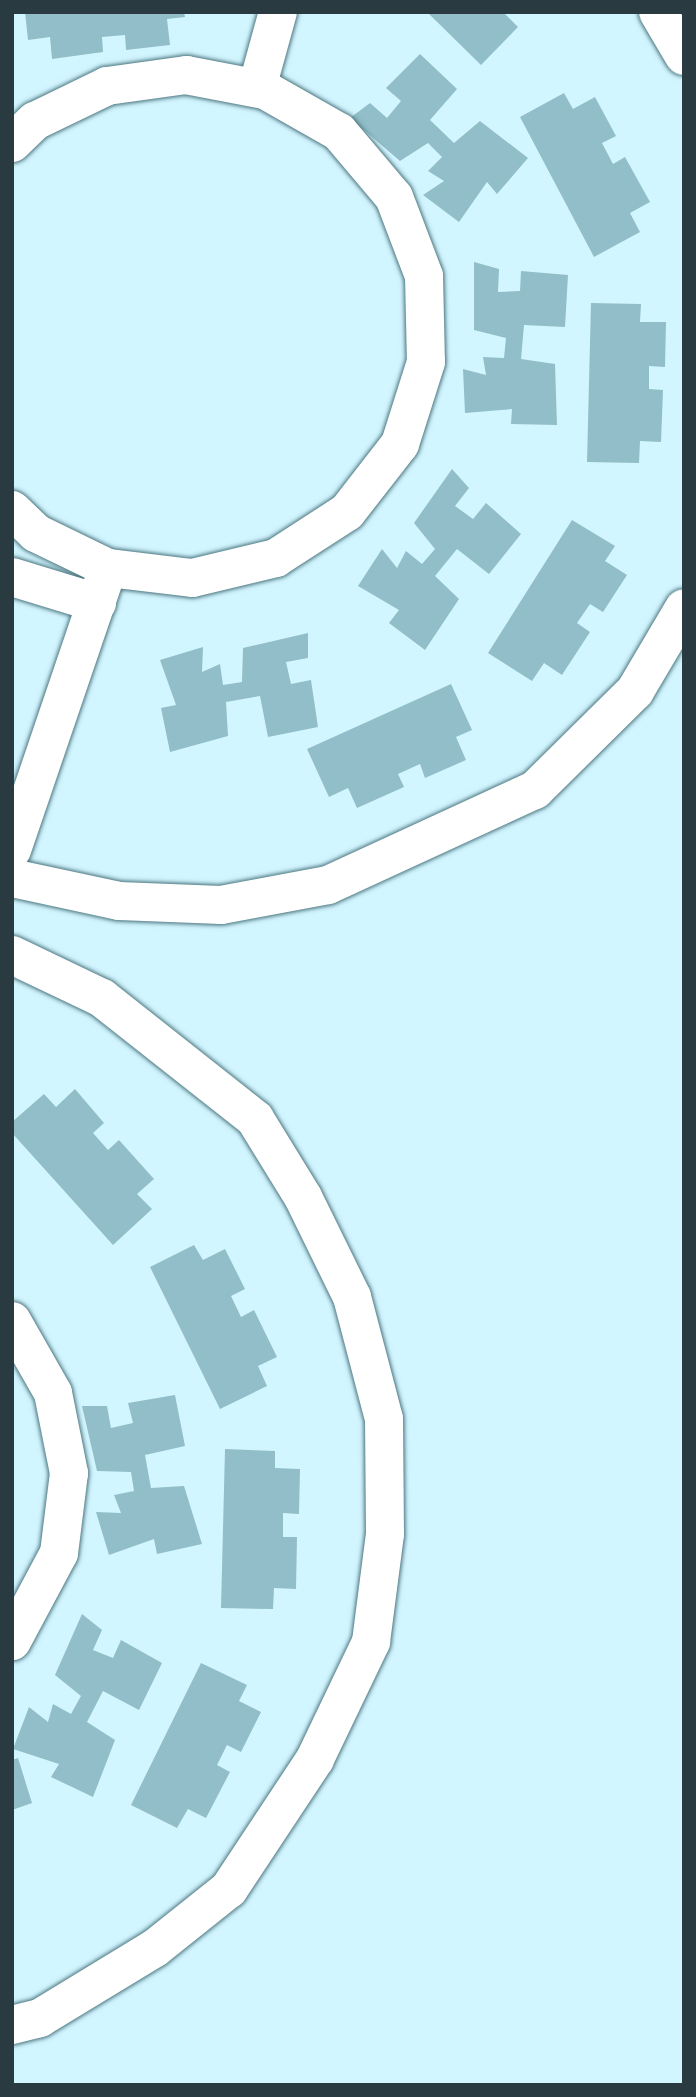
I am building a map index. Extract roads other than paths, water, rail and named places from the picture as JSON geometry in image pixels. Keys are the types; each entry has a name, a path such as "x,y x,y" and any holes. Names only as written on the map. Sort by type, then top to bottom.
{"street":[{"path":"257,88 278,12"},
{"path":"658,12 684,56"},
{"path":"12,143 35,121 107,86 186,75 257,88 338,132 394,197 424,276 426,362 400,444 347,512 276,558 192,578 103,585 12,576"},
{"path":"12,510 36,533 103,585"},
{"path":"12,849 103,585"},
{"path":"12,878 119,901 221,905 328,885 535,790 635,691 684,608"},
{"path":"12,955 102,998 255,1119 303,1197 352,1297 384,1419 386,1534 371,1642 316,1759 229,1889 155,1948 40,2018 12,2025"},
{"path":"12,1321 53,1393 69,1473 59,1553 25,1627 12,1641"}]}
